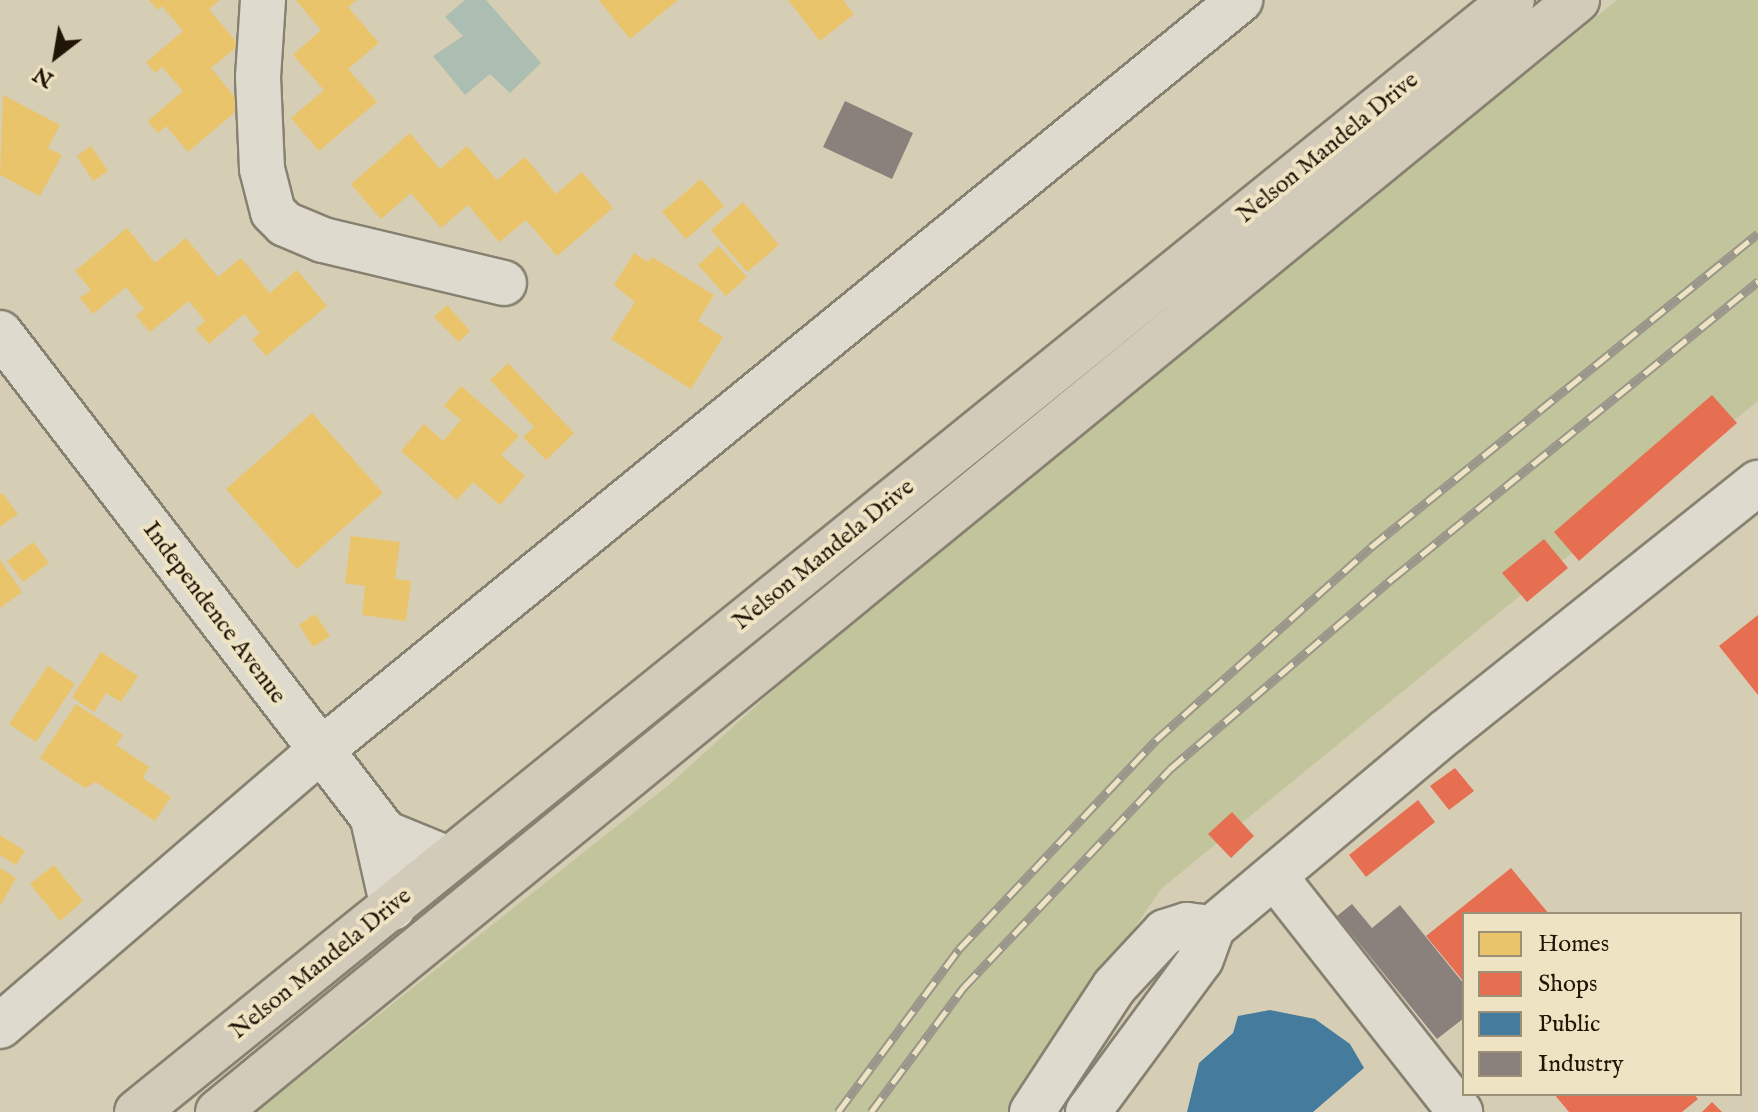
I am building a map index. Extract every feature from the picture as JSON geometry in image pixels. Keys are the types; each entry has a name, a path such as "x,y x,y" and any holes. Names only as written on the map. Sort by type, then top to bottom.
{"main road":[{"name":"Nelson Mandela Drive","path":"137,1112 1512,0"},
{"name":"Nelson Mandela Drive","path":"218,1112 1577,0"}],"street":[{"path":"263,0 258,77 262,169 273,212 285,224 323,240 504,283"},
{"path":"0,1026 320,751 1240,0"},
{"name":"Independence Avenue","path":"0,333 373,819 393,908"},
{"path":"1088,1112 1201,959 1212,928 1276,878 1447,731 1758,483"},
{"path":"373,819 385,833 448,859"},
{"path":"1276,878 1460,1112"},
{"path":"1032,1112 1114,987 1165,932 1187,925 1212,928"}],"green space":[{"path":"1617,0 1758,0 1758,401 1161,889 1010,1112 256,1112 670,784 841,629"}],"shaded area":[{"path":"465,0 486,0 541,63 510,93 490,74 465,95 433,56 463,36 445,17"}],"building: Homes":[{"path":"149,0 220,0 209,9 239,45 211,68 242,106 188,152 166,126 158,133 148,121 183,91 162,67 155,73 146,62 183,31 162,6 158,10"},
{"path":"296,0 357,0 348,7 379,43 348,69 377,102 319,151 291,118 324,90 293,55 321,30"},
{"path":"599,0 678,0 630,39"},
{"path":"788,0 843,0 854,14 820,41"},
{"path":"3,95 60,125 48,148 62,155 40,196 0,175"},
{"path":"410,133 440,169 467,146 497,180 525,157 556,194 582,172 613,208 557,256 526,220 499,242 468,205 441,228 411,193 381,219 351,184"},
{"path":"91,146 108,171 93,181 77,156"},
{"path":"701,179 724,206 686,239 662,212"},
{"path":"743,202 779,245 747,272 711,230"},
{"path":"127,228 155,263 186,238 218,277 241,258 270,293 297,270 327,306 266,356 252,340 260,333 244,314 209,344 196,329 205,321 189,301 150,332 136,316 144,309 126,287 93,314 80,298 91,290 75,271"},
{"path":"719,246 747,277 726,296 698,265"},
{"path":"634,253 648,262 652,257 714,295 698,321 723,337 691,389 611,339 635,302 614,285"},
{"path":"447,305 470,331 459,342 434,317"},
{"path":"508,363 574,433 546,460 523,437 534,427 490,380"},
{"path":"461,386 519,436 501,455 525,476 500,505 473,482 457,500 401,451 424,424 443,441 461,420 444,406"},
{"path":"312,413 383,493 297,569 226,489"},
{"path":"2,493 18,514 0,527 0,495"},
{"path":"351,536 400,542 395,579 411,581 406,621 362,615 365,586 345,583"},
{"path":"33,542 49,563 23,582 7,561"},
{"path":"0,560 22,592 0,608"},
{"path":"315,614 330,636 313,647 299,625"},
{"path":"101,652 138,676 121,702 106,693 94,712 72,697"},
{"path":"48,666 75,684 36,742 9,724"},
{"path":"76,704 123,735 116,745 149,767 143,778 171,797 155,821 96,782 85,788 40,758"},
{"path":"0,835 25,851 16,865 0,855"},
{"path":"54,865 83,901 60,921 30,884"},
{"path":"0,868 16,878 0,906"}],"building: Shops":[{"path":"1712,395 1737,423 1579,561 1554,532"},
{"path":"1544,539 1568,568 1527,602 1502,573"},
{"path":"1758,615 1758,695 1719,646"},
{"path":"1455,768 1474,791 1449,810 1430,786"},
{"path":"1418,800 1435,822 1366,877 1349,855"},
{"path":"1232,812 1254,836 1231,858 1208,834"},
{"path":"1511,868 1547,912 1462,912 1462,980 1426,936"},
{"path":"1556,1096 1696,1096 1698,1099 1682,1112 1569,1112"},
{"path":"1712,1102 1722,1112 1702,1112"}],"building: Public":[{"path":"1270,1010 1315,1019 1350,1044 1364,1068 1313,1112 1187,1112 1199,1063 1233,1033 1238,1016"}],"building: Industry":[{"path":"845,101 913,133 892,179 823,147"},
{"path":"1352,904 1372,928 1400,905 1462,982 1462,1020 1437,1039 1337,916"}],"railway":[{"path":"838,1112 959,949 1156,740 1371,547 1758,234"},
{"path":"871,1112 964,987 1170,769 1393,578 1758,281"}]}
